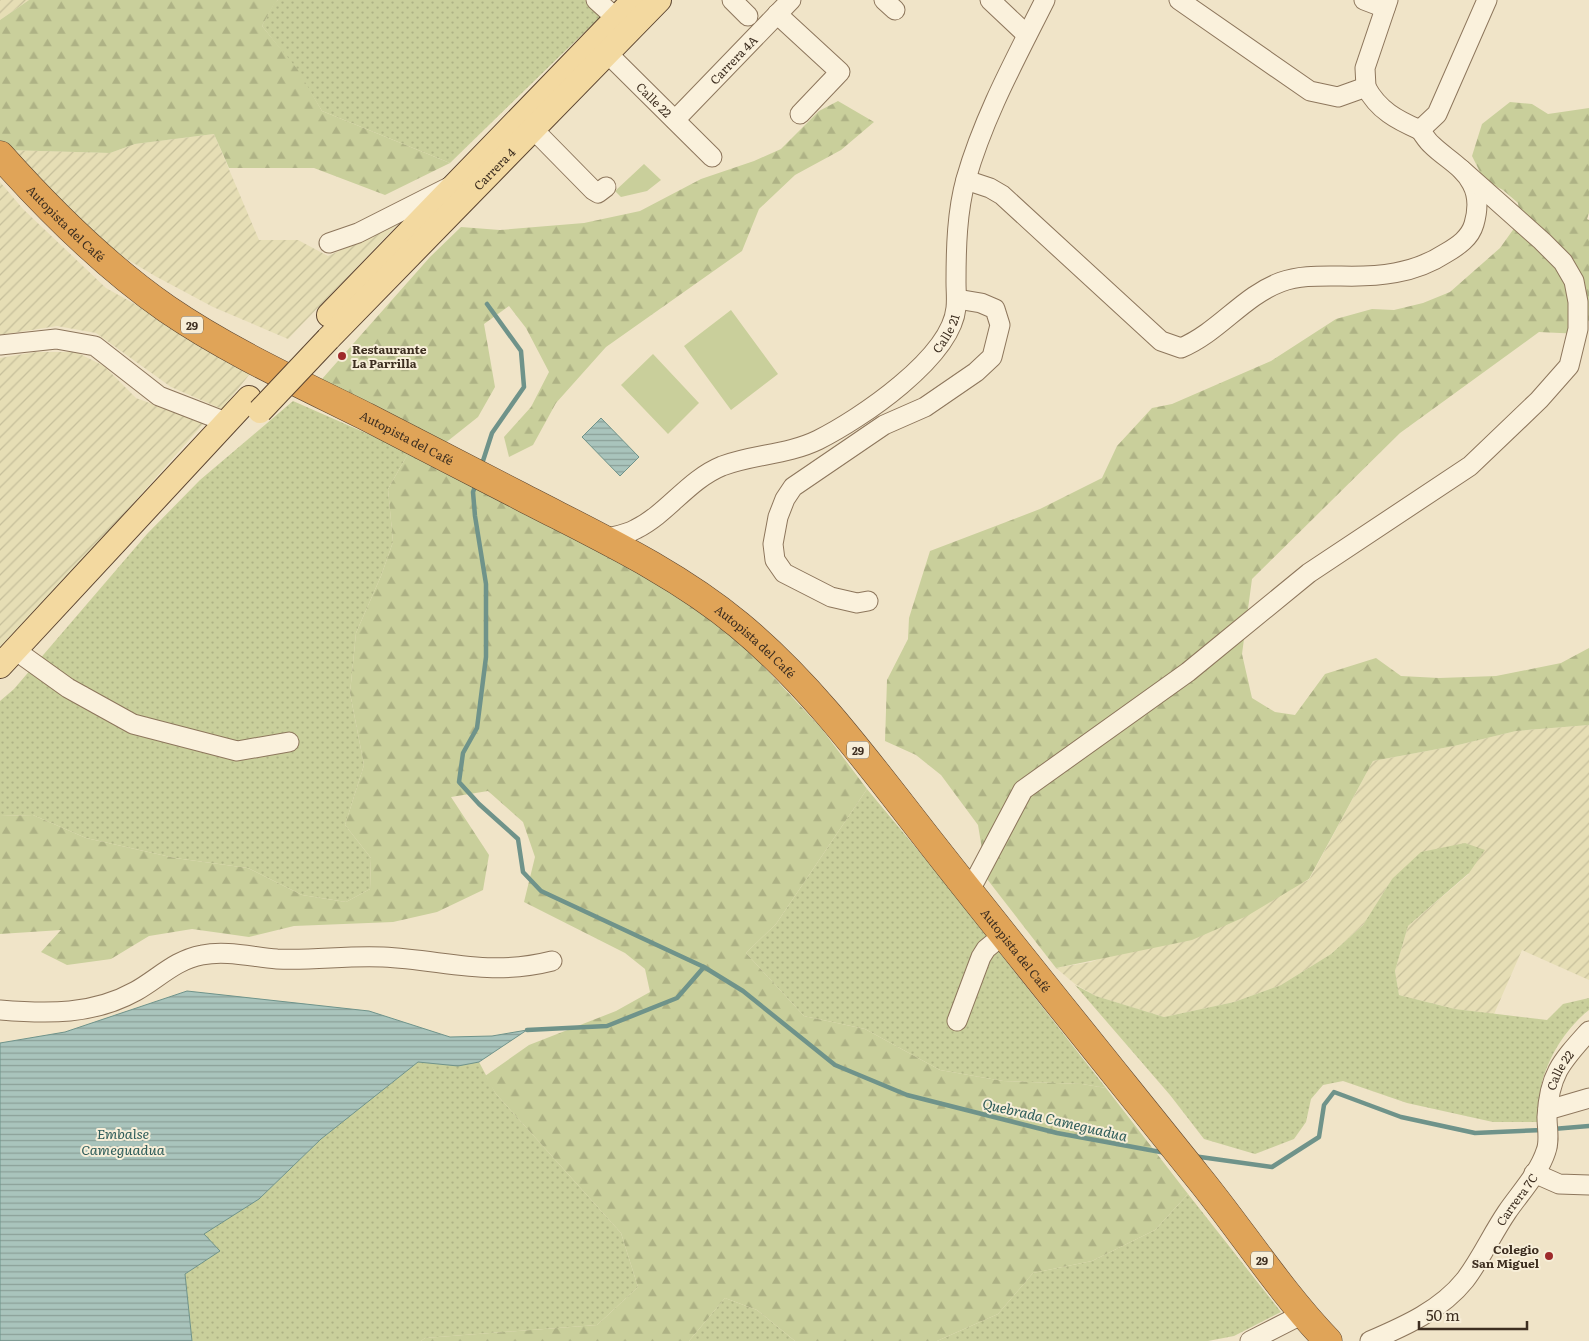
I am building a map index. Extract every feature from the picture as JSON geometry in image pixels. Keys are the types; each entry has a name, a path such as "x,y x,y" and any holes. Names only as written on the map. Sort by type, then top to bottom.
{"highway":[{"name":"Autopista del Café","path":"0,155 27,185 87,244 134,284 196,328 264,366 420,444 649,563 736,622 785,668 858,750 1003,935 1198,1177 1302,1314 1328,1341"}],"main road":[{"name":"Carrera 4","path":"322,334 534,130 601,48 616,18 634,0"},
{"name":"Carrera 4","path":"322,334 457,184 601,48 659,0"},
{"path":"165,487 254,404 322,334"},
{"path":"8,658 226,422 254,404"}],"street":[{"path":"596,0 616,18"},
{"path":"732,0 748,16"},
{"name":"Carrera 4A","path":"675,120 791,0"},
{"path":"990,0 1027,35"},
{"name":"Calle 21","path":"603,539 637,529 697,480 719,467 736,461 800,449 827,435 880,401 905,381 940,344 953,322 957,299 959,216 966,180 982,128 1045,0"},
{"path":"1179,0 1310,91 1338,97 1366,87"},
{"path":"970,892 1023,790 1188,672 1310,573 1470,466 1539,400 1569,366 1578,330 1578,302 1574,281 1563,262 1461,168 1430,144 1420,130 1398,120 1380,108 1366,87 1365,68 1387,4 1364,0"},
{"path":"1420,130 1437,114 1487,0"},
{"path":"777,14 840,72 800,114"},
{"name":"Calle 22","path":"601,48 712,157"},
{"path":"534,130 593,190 598,193 606,187"},
{"path":"966,180 990,188 1002,195 1161,341 1181,348 1200,340 1254,297 1281,282 1308,276 1369,277 1401,273 1434,261 1466,238 1472,229 1476,217 1478,203 1476,192 1471,181 1461,168"},
{"path":"329,243 358,233 390,215 457,184"},
{"path":"868,602 857,603 831,597 784,573 775,560 773,544 778,516 793,487 884,425 925,407 976,372 992,357 1000,325 995,309 981,302 957,299"},
{"path":"0,346 56,339 95,346 159,396 226,422"},
{"name":"Calle 21","path":"649,563 644,553 643,544 644,535 654,516"},
{"path":"8,658 68,688 132,724 237,752 289,742"},
{"path":"957,1022 981,957 986,949 1003,935"},
{"path":"0,1010 72,1012 104,1005 138,990 176,963 189,958 215,953 286,959 407,958 496,969 515,968 552,961"},
{"name":"Calle 22","path":"1548,1113 1554,1077 1564,1058 1586,1037"},
{"path":"1548,1113 1589,1098"},
{"name":"Carrera 7C","path":"1370,1341 1422,1316 1453,1293 1465,1279 1491,1235 1534,1173 1546,1151 1548,1113"},
{"path":"1534,1173 1559,1184 1589,1185"},
{"path":"1250,1341 1302,1314"}],"shaded area":[{"path":"0,0 29,0 0,20"},
{"path":"214,134 259,240 298,240 328,256 399,223 288,339 213,307 110,249 6,150 110,153 135,144"},
{"path":"0,182 23,209 106,288 253,370 222,409 171,387 96,333 57,326 0,335"},
{"path":"36,352 76,352 104,366 136,398 204,423 114,525 0,662 0,358"},
{"path":"1589,725 1589,980 1522,950 1494,1014 1455,1009 1399,995 1395,971 1408,926 1469,874 1392,879 1363,925 1331,954 1281,985 1234,1002 1164,1017 1096,996 1075,984 1056,968 1091,962 1309,880 1373,761 1454,746 1516,731"}],"green space":[{"path":"29,0 278,0 262,26 298,70 322,111 450,163 385,195 314,168 229,168 214,134 135,144 110,153 6,150 0,141 0,20"},
{"path":"278,0 585,0 601,16 450,163 322,111 297,70 262,26 274,3"},
{"path":"838,101 874,122 841,150 795,175 759,209 742,251 606,347 556,403 533,445 509,457 504,437 531,407 549,372 526,328 509,306 484,324 495,387 478,417 444,444 322,379 430,257 461,227 500,230 584,223 640,211 701,179 754,161 781,149 819,111"},
{"path":"1510,102 1532,104 1548,114 1589,108 1589,213 1587,219 1589,220 1589,320 1581,334 1539,332 1400,433 1252,579 1242,654 1252,698 1275,712 1295,715 1325,674 1376,658 1401,676 1439,678 1496,676 1561,663 1589,648 1589,725 1516,731 1454,746 1373,761 1309,879 1247,916 1192,940 1056,968 987,879 978,825 941,775 916,755 885,741 887,680 908,639 909,618 930,551 1040,509 1102,478 1117,446 1152,408 1172,404 1271,361 1336,319 1372,309 1394,310 1423,303 1450,292 1500,248 1520,220 1518,203 1503,190 1484,180 1472,156 1482,124"},
{"path":"644,164 661,180 647,191 621,197 615,191"},
{"path":"731,310 778,374 731,410 684,346"},
{"path":"653,354 699,403 668,434 621,385"},
{"path":"293,401 409,452 388,489 393,542 381,576 356,633 350,693 364,765 345,825 371,858 370,889 346,902 302,895 248,868 175,858 86,838 33,815 0,816 0,701 14,689 147,534 200,480"},
{"path":"409,452 500,497 701,607 753,655 821,728 867,789 776,924 746,953 804,1016 865,1029 940,1070 1003,1081 1082,1084 1106,1088 1188,1194 1155,1230 1092,1261 1033,1273 998,1314 937,1341 795,1341 757,1310 725,1298 689,1341 421,1341 425,1338 597,1325 638,1287 621,1233 496,1094 485,1076 529,1045 616,1011 650,992 645,969 625,953 524,902 535,857 523,822 488,791 451,797 489,855 483,890 437,912 393,922 294,926 249,937 192,929 149,936 111,959 67,965 41,952 61,930 0,934 0,816 33,815 86,838 175,858 248,868 302,895 346,902 370,889 371,858 345,825 364,765 350,693 356,633 381,576 393,542 388,489"},
{"path":"867,789 936,872 1106,1088 1082,1084 1003,1081 940,1070 865,1029 804,1016 746,953 776,924"},
{"path":"1465,843 1485,850 1469,873 1408,926 1395,971 1399,995 1455,1009 1547,1020 1563,1004 1589,998 1589,1010 1566,1034 1548,1064 1541,1086 1539,1122 1493,1122 1407,1103 1343,1081 1323,1085 1311,1099 1306,1122 1294,1139 1255,1154 1204,1139 1170,1095 1075,985 1096,996 1164,1017 1234,1002 1281,985 1331,954 1363,925 1392,879 1421,852"},
{"path":"418,1062 458,1065 479,1062 496,1094 621,1233 638,1287 597,1325 425,1338 421,1341 192,1341 185,1274 219,1251 203,1234 259,1199 321,1139"},
{"path":"1188,1194 1281,1312 1234,1336 1208,1341 937,1341 998,1314 1033,1273 1092,1261 1155,1230"},
{"path":"725,1298 757,1310 795,1341 689,1341"}],"water":[{"path":"601,418 639,457 620,476 582,437"},
{"name":"Embalse Cameguadua","path":"187,991 369,1011 450,1037 492,1036 527,1030 479,1062 458,1066 418,1062 321,1139 259,1199 204,1234 220,1251 185,1274 192,1341 0,1341 0,1043 65,1032"}],"waterway":[{"path":"481,467 492,433 524,387 521,351 487,304"},
{"path":"476,484 473,492 475,516 486,584 486,657 477,728 463,753 459,782 479,804 518,839 523,872 541,891 704,967 743,991 835,1065 907,1095 1057,1133 1166,1153"},
{"name":"Quebrada Cameguadua","path":"527,1030 607,1026 677,998 704,967"},
{"name":"Quebrada Cameguadua","path":"1193,1156 1272,1167 1319,1137 1324,1105 1334,1092 1401,1117 1475,1133 1543,1130"},
{"name":"Quebrada Cameguadua","path":"1553,1129 1589,1126"}],"place":[{"name":"Restaurante La Parrilla","path":"342,356"},
{"name":"Colegio San Miguel","path":"1549,1256"}]}
